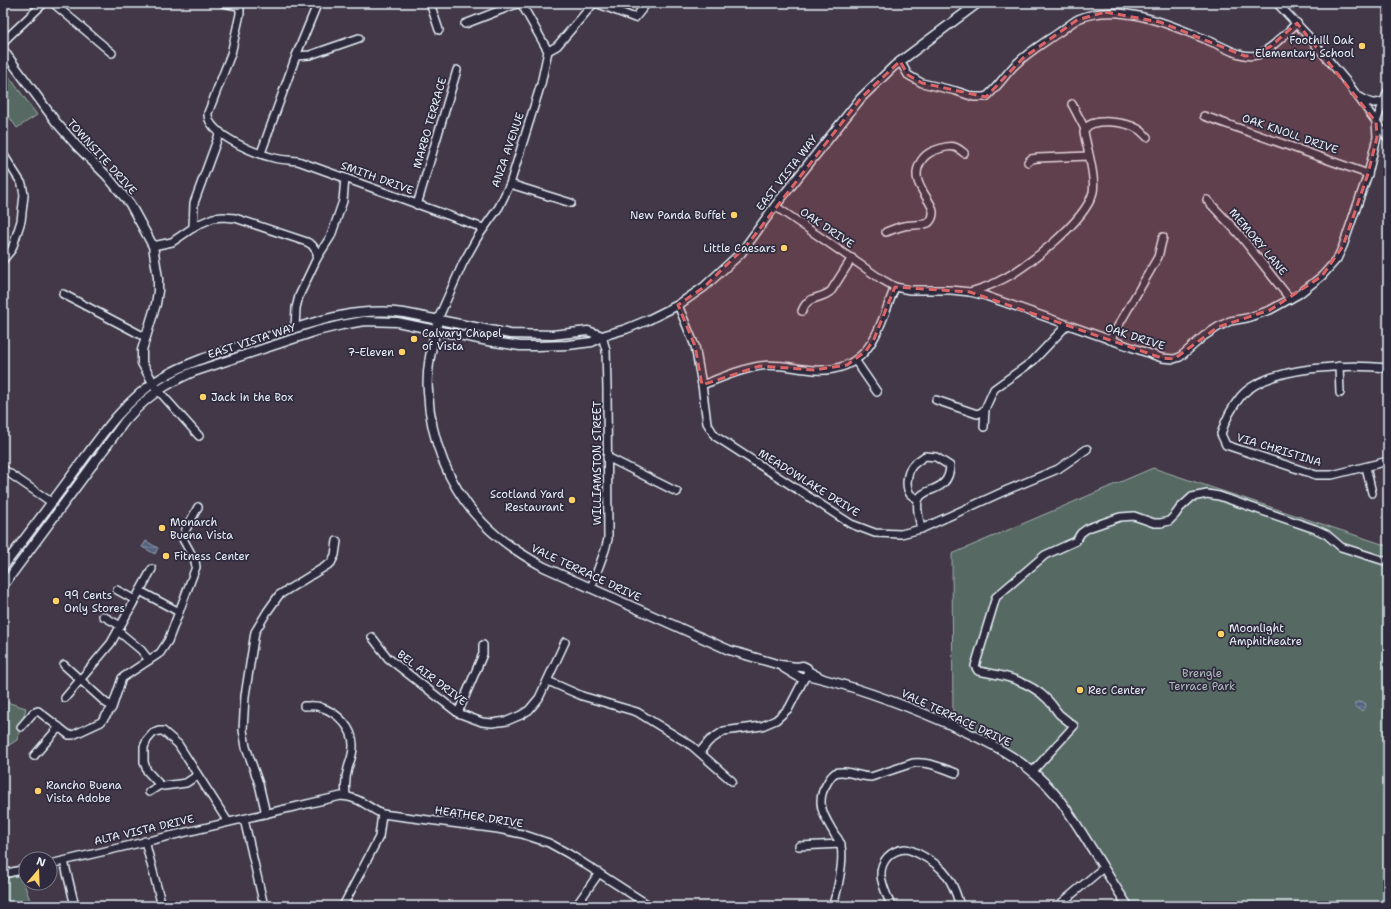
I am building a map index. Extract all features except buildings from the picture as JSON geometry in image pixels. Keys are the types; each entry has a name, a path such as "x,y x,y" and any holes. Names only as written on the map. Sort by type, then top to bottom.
{"main road":[{"name":"EAST VISTA WAY","path":"3,567 125,406 136,396 193,372 317,331 364,321 397,322 488,341 520,346 549,346 592,342 602,336 642,323 678,305 704,287 740,253 774,206 861,98 900,61 978,3"},
{"name":"TOWNSITE DRIVE","path":"3,50 56,122 76,146 107,176 130,204 153,246 158,278 158,291 156,304 142,350 142,363 156,387"},
{"name":"EAST VISTA WAY","path":"3,586 118,428 156,387 180,368 202,359 320,320 356,312 400,312 438,319"},
{"name":"VALE TERRACE DRIVE","path":"438,319 430,359 427,389 430,414 436,442 448,472 471,509 483,523 507,545 544,567 729,650 780,665 802,674 901,703 994,745 1013,756 1033,771 1054,793 1072,816 1128,906"},
{"path":"438,319 475,328 510,334 552,335 588,331 602,336"},
{"path":"277,345 277,339 308,328 320,320"},
{"path":"60,509 57,503 72,482 76,474 75,471"}],"street":[{"path":"3,44 8,37 44,3"},
{"path":"54,3 112,53"},
{"name":"SMITH DRIVE","path":"223,3 238,6 240,9 239,21 231,54 208,113 208,118 211,123 220,132 236,144 273,158 298,161 483,228"},
{"path":"261,153 296,56 319,3"},
{"path":"430,3 439,30"},
{"path":"465,24 520,3 548,51 561,41 595,3 635,18 647,3"},
{"path":"1277,3 1297,23 1388,138"},
{"path":"900,61 908,75 922,83 974,97 986,97 994,91 1012,68 1077,20 1105,12 1127,14 1160,22 1245,56 1256,55 1271,46 1297,23"},
{"path":"296,56 310,55 359,38"},
{"name":"ANZA AVENUE","path":"438,319 463,263 483,228 499,207 510,184 541,84 548,51"},
{"name":"MARBO TERRACE","path":"417,204 457,70"},
{"name":"OAK DRIVE","path":"774,206 895,287 910,290 951,290 970,292 986,296 1162,358 1174,359 1180,357 1204,336 1218,327 1270,310 1299,294 1322,276 1337,259 1368,174 1377,137 1376,122 1388,91"},
{"path":"1353,92 1368,103 1377,104 1384,101"},
{"path":"970,292 1000,281 1045,251 1071,225 1089,204 1093,192 1093,178 1084,132 1085,129 1072,104"},
{"name":"OAK KNOLL DRIVE","path":"1204,116 1368,174"},
{"path":"1085,129 1091,124 1109,122 1122,123 1139,129 1148,138"},
{"path":"193,228 194,202 220,132"},
{"path":"886,232 902,226 927,223 932,220 933,214 930,204 918,182 916,174 922,157 927,153 951,146 958,147 964,154"},
{"path":"3,154 22,184 24,195 21,221 12,249 3,260"},
{"path":"1028,162 1031,159 1038,158 1089,156"},
{"path":"295,328 296,308 299,296 317,258 331,236 343,201 345,178"},
{"path":"510,184 571,203"},
{"name":"MEMORY LANE","path":"1207,200 1239,234 1290,299"},
{"path":"153,246 172,242 197,225 217,217 235,218 307,242 312,245 317,252 317,258"},
{"path":"1110,340 1158,257 1164,237"},
{"path":"802,312 805,303 828,294 831,291 852,258"},
{"path":"702,385 740,371 760,366 780,365 814,370 833,369 847,365 866,351 874,339 895,287"},
{"path":"63,294 145,337"},
{"name":"MEADOWLAKE DRIVE","path":"678,305 695,346 707,423 715,436 851,524 875,534 901,534 921,529 1007,490 1058,469 1087,449"},
{"path":"984,427 985,409 994,389 1033,361 1067,325"},
{"name":"WILLIAMSTON STREET","path":"591,588 608,539 606,350 602,336"},
{"path":"855,360 877,392"},
{"path":"1339,366 1340,392"},
{"name":"VIA CHRISTINA","path":"1388,368 1339,366 1304,370 1270,378 1255,386 1242,396 1225,421 1221,434 1226,445 1316,475 1332,475 1388,461"},
{"name":"TOWNSITE DRIVE","path":"156,387 199,436"},
{"path":"936,400 977,414 985,409"},
{"path":"918,500 911,495 908,490 908,473 913,466 925,456 936,457 950,466 950,471 943,484 921,495 918,500 917,508 921,529"},
{"path":"607,457 677,492"},
{"path":"1366,467 1372,493"},
{"path":"3,469 51,502"},
{"path":"1033,771 1074,726 1059,713 1047,699 1032,687 1014,678 978,671 975,666 996,597 1045,555 1076,541 1081,533 1088,528 1120,516 1134,516 1154,523 1165,522 1172,518 1192,497 1207,494 1219,496 1315,529 1326,534 1341,547 1388,562"},
{"path":"21,727 33,713 38,711 69,734 73,735 101,722 112,706 122,678 160,653 168,641 196,567 195,561 183,539 186,529 198,506"},
{"path":"266,814 259,784 246,747 243,730 245,696 255,632 279,595 331,563 335,555 338,540"},
{"path":"65,698 112,643 152,569"},
{"path":"117,590 135,600"},
{"path":"140,591 178,612"},
{"path":"102,616 119,628 141,650 148,660"},
{"name":"BEL AIR DRIVE","path":"372,637 388,658 458,713 482,722 492,723 507,721 529,710 539,698 565,642"},
{"path":"458,713 483,654 483,645"},
{"path":"64,665 106,703 112,706"},
{"path":"700,752 709,741 724,731 762,726 776,720 790,708 802,674"},
{"path":"548,681 582,696 637,712 692,746 732,781"},
{"path":"304,706 318,706 330,711 347,727 351,734 354,746 345,786 346,796 360,800 382,814 378,837 343,906"},
{"path":"34,756 59,727"},
{"path":"160,785 147,771 144,762 144,747 154,733 163,731 178,744 228,822"},
{"path":"832,906 837,889 842,855 841,844 822,813 820,801 824,788 831,777 844,771 854,775 871,777 920,762 929,763 956,773"},
{"path":"149,792 160,785 164,786 186,783 195,777 196,774"},
{"name":"ALTA VISTA DRIVE","path":"58,862 145,841 346,796"},
{"name":"HEATHER DRIVE","path":"382,814 498,829 522,834 548,843 570,854 650,906"},
{"path":"244,819 264,906"},
{"path":"145,841 162,906"},
{"path":"799,846 841,844"},
{"path":"891,906 881,877 882,868 885,859 893,853 905,849 915,852 940,868 956,891 960,906"},
{"path":"64,861 75,906"},
{"path":"1058,906 1103,868"},
{"path":"3,874 18,871"},
{"path":"576,906 599,873"}],"highlighted area":[{"path":"1105,12 1160,22 1245,56 1256,55 1271,46 1297,23 1376,122 1377,137 1368,174 1343,246 1322,276 1270,310 1218,327 1174,359 1162,358 970,292 895,287 874,339 866,351 847,365 814,370 760,366 702,385 695,346 678,305 704,287 747,245 861,98 900,61 908,75 922,83 986,97 1023,58 1077,20"}],"green space":[{"path":"3,68 37,115 17,128 3,108"},
{"name":"Brengle Terrace Park","path":"1153,468 1388,546 1388,906 1128,906 1067,809 1031,769 953,726 952,554"},
{"path":"3,701 26,708 17,740 3,749"},
{"path":"18,876 18,891 27,891 32,906 3,906 3,879"}],"water":[{"path":"146,541 158,548 155,554 142,547"},
{"path":"1355,703 1365,703 1366,706 1362,711 1355,707"}],"place":[{"name":"Foothill Oak Elementary School","path":"1362,46"},
{"name":"New Panda Buffet","path":"734,215"},
{"name":"Little Caesars","path":"784,248"},
{"name":"Calvary Chapel of Vista","path":"414,339"},
{"name":"7-Eleven","path":"402,352"},
{"name":"Jack in the Box","path":"203,397"},
{"name":"Scotland Yard Restaurant","path":"572,500"},
{"name":"Monarch Buena Vista","path":"162,528"},
{"name":"Fitness Center","path":"166,556"},
{"name":"99 Cents Only Stores","path":"56,601"},
{"name":"Moonlight Amphitheatre","path":"1221,634"},
{"name":"Rec Center","path":"1080,690"},
{"name":"Rancho Buena Vista Adobe","path":"38,791"}]}
